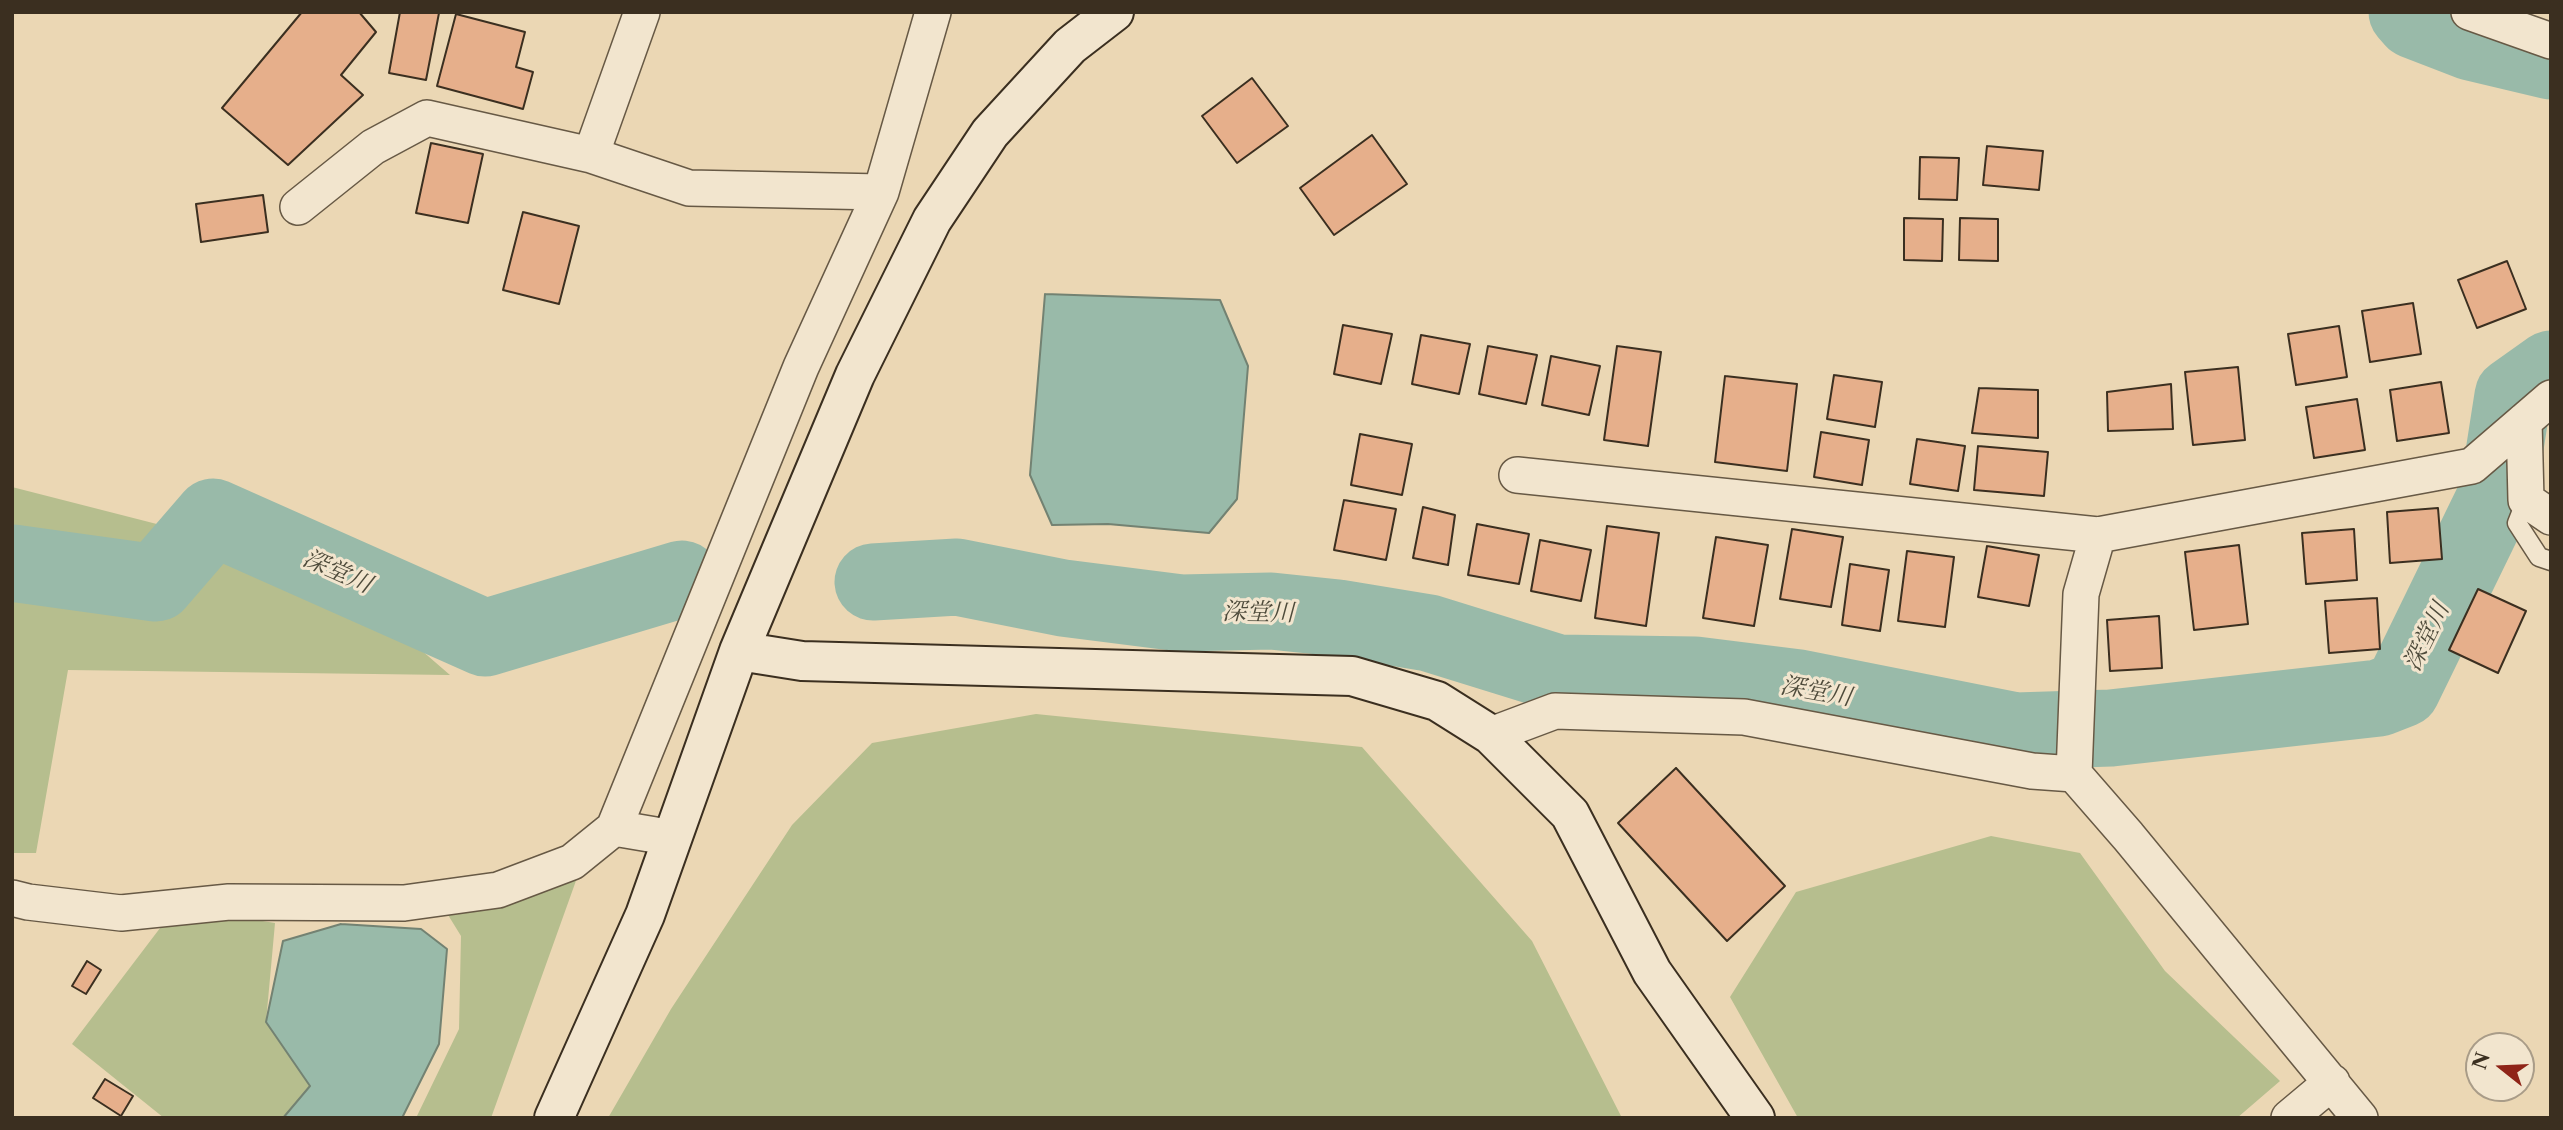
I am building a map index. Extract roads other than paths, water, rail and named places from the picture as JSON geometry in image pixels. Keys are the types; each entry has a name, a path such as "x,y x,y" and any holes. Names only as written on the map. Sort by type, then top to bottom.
{"street":[{"path":"590,155 642,12"},
{"path":"12,898 121,913 229,902 404,903 498,891 572,862 614,828 800,367 881,192 933,12"},
{"path":"554,1118 645,915 739,651 855,375 932,220 990,133 1070,46 1114,12"},
{"path":"2469,12 2551,41"},
{"path":"298,207 373,147 427,118 590,155 689,188 881,192"},
{"path":"1517,475 2098,535 2472,466 2551,398"},
{"path":"2524,421 2538,508"},
{"path":"2074,775 2081,594 2098,535"},
{"path":"739,651 802,660 1352,676 1437,701 1491,735 1570,814 1652,972 1755,1118"},
{"path":"1491,735 1555,711 1744,717 2032,771 2074,775 2128,836 2360,1118"},
{"path":"614,828 673,838"},
{"path":"2289,1118 2332,1082"}],"lane":[{"path":"2538,508 2517,523 2539,557 2551,561"}],"waterway":[{"path":"2407,12 2414,20 2471,42 2551,61"},
{"name":"深堂川","path":"873,582 957,577 1063,598 1181,613 1271,611 1338,618 1429,633 1558,673 1695,675 1799,688 2016,731 2111,728 2379,698 2402,689 2498,492 2513,396 2551,369"},
{"name":"深堂川","path":"12,563 156,583 213,517 485,638 682,579"}]}
